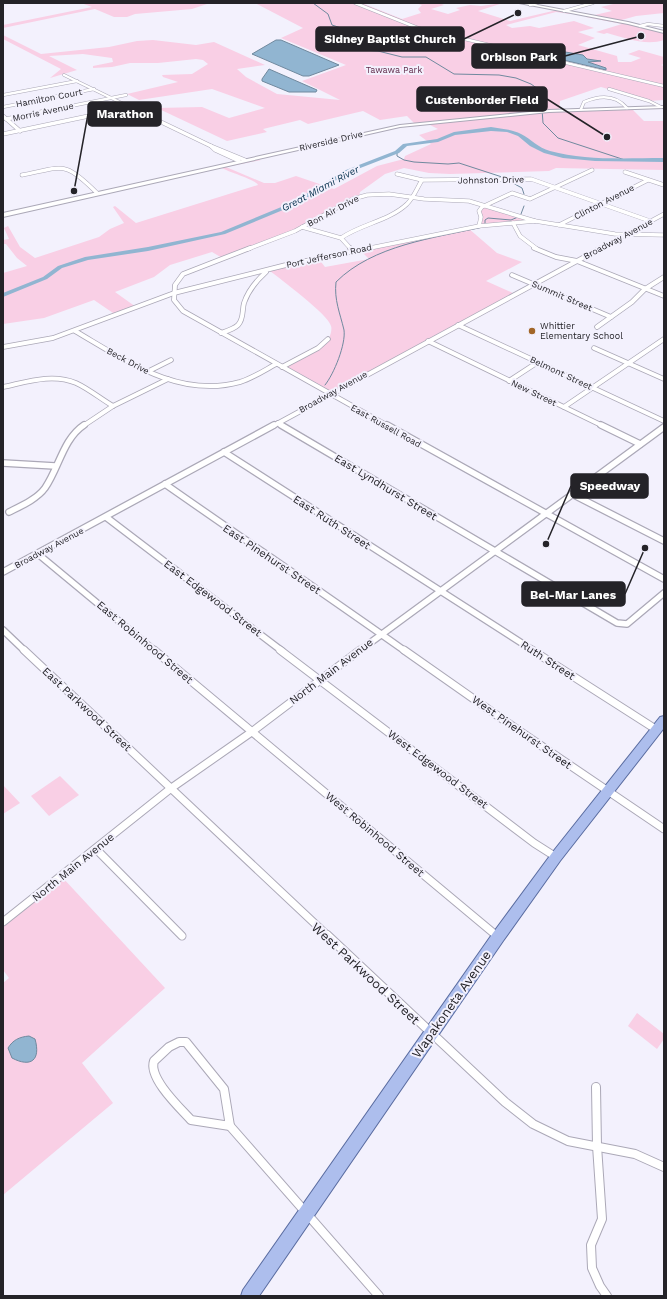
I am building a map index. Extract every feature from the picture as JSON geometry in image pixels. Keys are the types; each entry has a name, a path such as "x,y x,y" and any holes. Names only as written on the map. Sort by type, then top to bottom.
{"main road":[{"path":"522,3 664,32"},
{"name":"Riverside Drive","path":"3,215 400,126 528,112 663,107"},
{"name":"Wapakoneta Avenue","path":"249,1296 498,937 556,857 660,725"}],"street":[{"path":"355,3 418,28 664,86"},
{"path":"530,5 537,3"},
{"path":"564,11 593,3"},
{"path":"640,26 648,24 664,26"},
{"path":"64,75 211,146 245,160"},
{"path":"3,95 77,81"},
{"name":"Hamilton Court","path":"3,107 94,89"},
{"path":"608,89 649,101 663,107"},
{"name":"Morris Avenue","path":"6,120 126,95"},
{"path":"580,109 584,102 609,96 617,98 623,102 627,108"},
{"path":"3,134 131,107"},
{"path":"3,116 20,131"},
{"path":"211,146 215,150 239,161"},
{"path":"22,176 48,170 65,169 74,173 97,193"},
{"path":"479,226 481,217 479,211 487,205 512,194 530,199 592,170"},
{"path":"625,172 664,185"},
{"name":"Johnston Drive","path":"397,174 422,180 531,179 650,221"},
{"path":"341,238 357,227 403,207 413,197 422,180"},
{"name":"Clinton Avenue","path":"559,225 648,180"},
{"name":"Bon Air Drive","path":"174,294 175,285 187,272 255,248 302,227 359,196 375,194 469,201 487,205 535,221"},
{"name":"Broadway Avenue","path":"3,572 664,214"},
{"name":"Port Jefferson Road","path":"3,347 53,338 174,294 353,251 479,226 535,221 625,235 664,235"},
{"path":"513,223 520,236 534,248 556,257 577,261 664,296"},
{"path":"302,227 341,238 353,251"},
{"path":"221,333 237,326 242,320 243,307 249,291 258,279 269,270"},
{"name":"Summit Street","path":"512,275 611,317"},
{"path":"597,327 632,302 645,289 664,277"},
{"name":"East Russell Road","path":"174,294 174,300 183,311 664,579"},
{"name":"Belmont Street","path":"458,325 664,421"},
{"name":"Beck Drive","path":"74,331 130,364 168,380 208,386 228,385 251,378 276,364"},
{"path":"282,367 318,348 328,339"},
{"path":"564,407 664,339"},
{"name":"New Street","path":"428,341 640,444"},
{"path":"594,348 664,379"},
{"path":"147,372 171,360"},
{"path":"509,381 538,362"},
{"path":"3,387 52,378 63,378 77,383 113,406"},
{"path":"9,512 26,504 40,494 45,488 55,466 75,431 113,406 168,380"},
{"name":"East Lyndhurst Street","path":"278,423 617,623 627,624 664,593"},
{"name":"North Main Avenue","path":"3,922 57,877 170,789 253,731 381,634 664,427"},
{"name":"East Ruth Street","path":"224,452 440,591"},
{"path":"3,463 55,466"},
{"name":"East Pinehurst Street","path":"164,484 381,634"},
{"path":"572,494 664,541"},
{"name":"East Edgewood Street","path":"106,517 321,680"},
{"name":"East Robinhood Street","path":"38,554 253,731"},
{"name":"Ruth Street","path":"440,591 660,725"},
{"name":"East Parkwood Street","path":"3,630 170,789"},
{"name":"West Pinehurst Street","path":"381,634 664,829"},
{"name":"West Edgewood Street","path":"321,680 534,843 556,857"},
{"name":"West Robinhood Street","path":"253,731 498,937"},
{"name":"West Parkwood Street","path":"170,789 430,1034 505,1102 533,1124 568,1141 635,1154 664,1167"},
{"path":"96,848 182,936"},
{"path":"230,1126 191,1120 155,1075 153,1065 156,1058 173,1044 179,1041 186,1042 224,1089 230,1126 379,1296"},
{"path":"596,1087 597,1146 602,1219 591,1245 592,1268 600,1286 607,1296"}],"green space":[{"path":"81,3 210,3 192,9 135,14 127,17 114,17 95,9 3,28 3,25 92,7"},
{"name":"Tawawa Park","path":"255,3 362,3 402,19 421,13 418,9 422,5 415,3 439,3 444,5 431,9 448,14 460,10 456,8 470,5 481,6 503,3 478,11 510,21 557,10 573,13 556,12 506,25 512,28 530,26 539,28 574,21 594,28 578,32 595,38 578,45 617,56 618,62 631,62 641,58 628,54 639,50 664,57 664,64 661,65 664,66 664,100 649,101 601,87 560,101 559,110 630,107 644,121 664,121 664,170 556,168 549,171 450,174 429,173 404,168 385,174 360,192 359,196 313,222 224,259 212,252 170,265 154,277 115,292 136,307 116,315 94,300 44,318 3,324 3,273 27,266 17,258 6,244 3,244 3,240 9,239 4,228 8,226 20,247 35,258 99,237 110,229 124,223 113,207 115,206 136,223 258,185 252,180 218,166 256,158 261,160 226,167 264,183 275,183 296,176 334,189 377,166 404,159 405,156 431,144 419,135 438,129 426,123 415,124 407,116 380,120 363,111 308,124 300,120 263,129 267,132 227,141 157,108 202,107 229,118 265,108 212,89 139,100 127,94 178,82 163,77 162,75 192,74 208,64 203,60 196,59 158,63 130,63 112,67 93,68 93,66 113,62 112,58 83,54 49,56 77,70 50,78 61,69 3,39 3,35 41,54 109,47 137,41 153,40 196,45 214,42 265,65 237,69 246,77 277,94 340,100 302,81 346,65 281,38 303,28","holes":["530,46 583,55 587,59 599,61 586,62 606,68 599,70 514,49"]},
{"path":"617,3 664,3 664,13 636,16 618,21 664,32 664,40 657,42 643,42 607,33 604,34 596,32 622,24 586,17 612,11 601,7"},
{"path":"487,205 535,221 479,226 481,217 479,211"},
{"path":"468,228 497,253 522,262 486,281 515,294 329,394 282,367 307,354 325,342 329,338 331,327 322,314 269,270 318,258 325,267 369,259 360,250"},
{"path":"60,776 79,795 49,816 31,796"},
{"path":"3,785 20,803 3,814"},
{"path":"62,877 165,988 82,1063 113,1103 3,1195 3,983 9,978 3,970 3,922"},
{"path":"637,1013 664,1034 664,1039 657,1049 628,1026"}],"water":[{"path":"276,40 281,40 339,65 309,76 303,76 252,54"},
{"path":"519,46 530,46 583,55 587,59 601,61 588,62 606,68 606,70 512,48"},
{"path":"269,69 317,90 316,92 289,92 262,81"},
{"path":"29,1036 35,1039 37,1046 37,1052 33,1060 24,1062 12,1058 8,1048 10,1045 17,1039"}],"waterway":[{"path":"313,3 328,14 332,25 356,33 360,38 353,44 357,49 378,51 402,57 426,57 454,74 499,75 516,78 531,84 544,96 546,105 542,109 543,123 558,138 625,160"},
{"name":"Great Miami River","path":"3,295 45,278 60,267 87,258 148,249 223,233 293,204 348,171 397,152 405,145 438,140 454,134 491,129 508,131 520,135 532,145 546,152 563,156 595,159 664,160"},
{"path":"397,152 397,156 404,160 448,164 459,163 502,177"},
{"path":"509,181 522,188 524,194"},
{"path":"521,214 524,206"},
{"path":"485,224 485,220 488,218 511,220 518,217"},
{"path":"325,385 339,359 344,336 337,301 336,282 351,269 386,251 425,239 483,227"}],"place":[{"name":"Sidney Baptist Church","path":"518,13"},
{"name":"Orbison Park","path":"641,36"},
{"name":"Custenborder Field","path":"607,137"},
{"name":"Marathon","path":"74,191"},
{"name":"Whittier Elementary School","path":"532,331"},
{"name":"Speedway","path":"546,544"},
{"name":"Bel-Mar Lanes","path":"645,548"}]}
